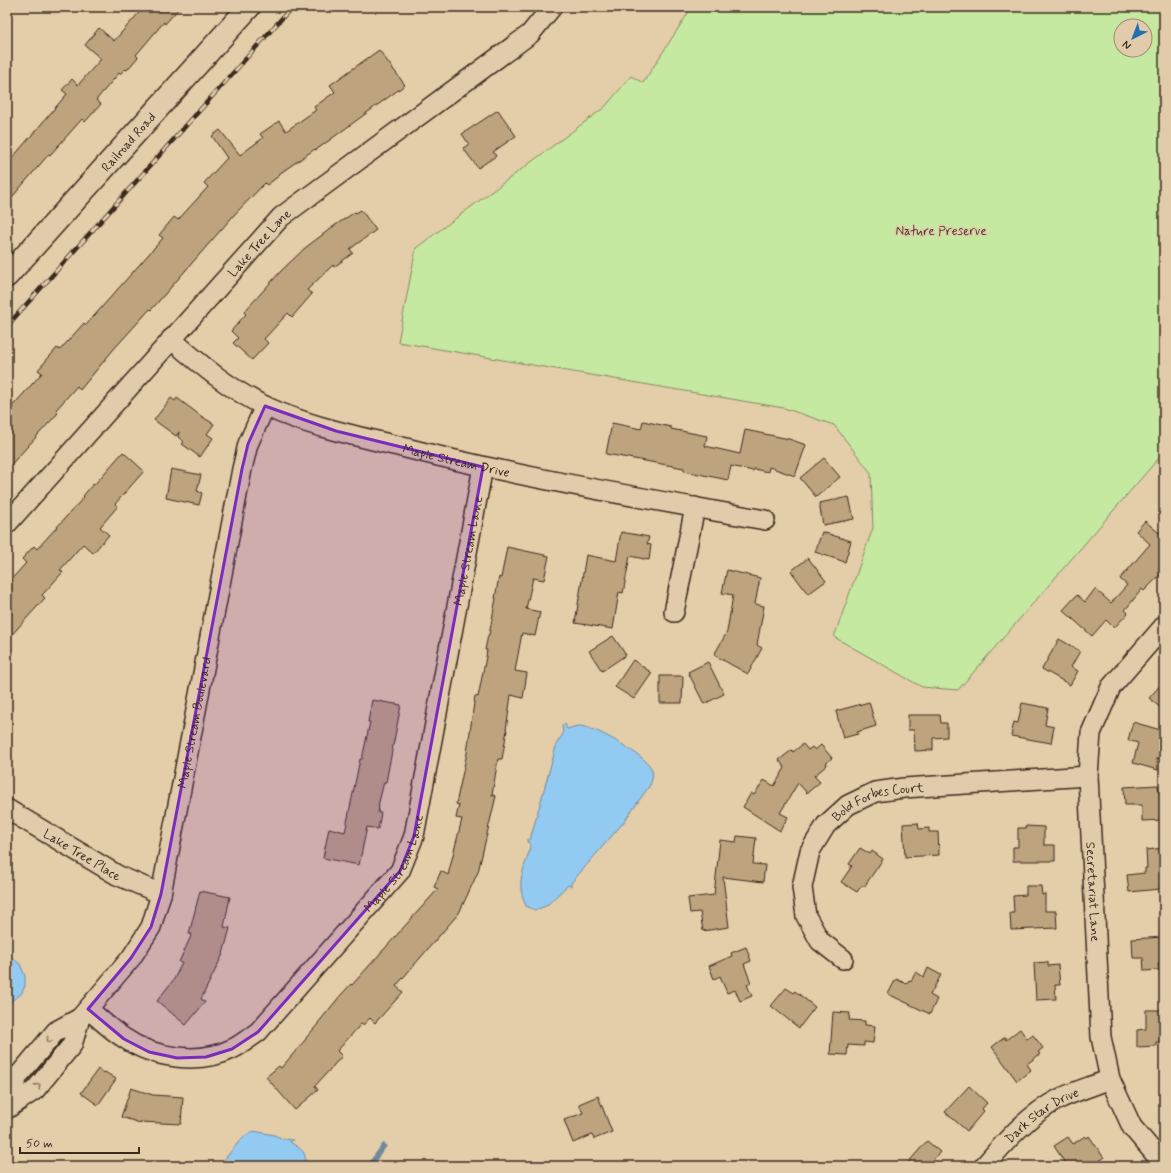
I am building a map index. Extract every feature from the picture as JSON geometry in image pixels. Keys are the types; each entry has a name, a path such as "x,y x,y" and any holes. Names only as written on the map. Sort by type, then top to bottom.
{"street":[{"name":"Railroad Road","path":"7,276 249,7"},
{"name":"Lake Tree Lane","path":"7,524 281,217 530,34 552,7"},
{"name":"Maple Stream Drive","path":"171,339 200,365 221,381 245,396 294,418 336,431 483,467 765,520"},
{"name":"Maple Stream Boulevard","path":"7,1100 19,1075 56,1031 84,1014 131,958 151,927 161,894 242,469 248,444 265,406"},
{"name":"Maple Stream Lane","path":"84,1014 124,1039 150,1052 178,1058 206,1057 232,1049 258,1032 400,871 414,836 483,467"},
{"path":"674,612 695,507"},
{"name":"Secretariat Lane","path":"1164,626 1111,688 1091,733 1088,776 1101,1037 1110,1079 1132,1127 1164,1163"},
{"name":"Bold Forbes Court","path":"843,959 820,941 809,922 806,916 802,887 810,851 826,825 848,805 875,792 904,788 1088,776"},
{"name":"Lake Tree Place","path":"7,809 117,875 161,894"},
{"name":"Maple Stream Boulevard","path":"7,1109 35,1090 72,1045 84,1014"},
{"name":"Dark Star Drive","path":"984,1166 1019,1127 1037,1112 1064,1096 1110,1079"}],"highlighted area":[{"path":"265,406 336,431 483,467 414,836 400,871 258,1032 232,1049 206,1057 177,1058 149,1052 124,1039 88,1009 131,958 151,927 161,894 242,469 248,444"}],"green space":[{"name":"Nature Preserve","path":"692,7 1164,7 1164,452 958,690 922,687 834,637 873,528 871,473 834,425 784,408 398,342 416,248 605,107 631,76 643,83"}],"water":[{"path":"565,724 567,729 579,726 595,730 627,747 649,765 652,770 652,777 650,785 623,823 571,883 571,887 568,885 546,906 535,910 526,906 521,889 521,880 530,847 530,843 527,842 527,840 530,840 557,743 563,734 562,725"},
{"path":"7,954 20,964 25,976 25,986 21,994 7,1004"},
{"path":"254,1131 274,1135 283,1139 293,1140 290,1142 303,1151 305,1166 219,1166 243,1137"}],"building":[{"path":"144,7 180,7 165,24 164,22 136,55 138,57 127,70 125,69 120,74 119,73 96,100 101,104 85,122 82,119 50,155 49,154 7,203 7,164 67,94 62,90 72,79 78,85 101,59 85,45 99,28 114,41"},
{"path":"379,50 405,85 316,150 315,149 279,174 280,175 267,185 265,183 234,215 151,310 150,309 113,350 80,390 77,386 55,411 58,413 7,469 7,412 42,373 38,370 57,348 60,350 84,323 86,325 163,238 159,235 174,217 178,220 208,187 204,183 227,158 212,136 220,130 240,155 263,138 260,134 279,121 286,131 316,110 314,107 335,92 330,85"},
{"path":"498,110 516,136 493,152 496,156 478,168 463,148 469,144 462,134"},
{"path":"361,210 376,230 350,249 353,253 334,267 333,265 307,290 312,294 292,317 288,313 264,339 268,343 252,360 233,343 238,338 231,331 246,314 244,312 281,271 305,248 334,226 355,212 356,213"},
{"path":"171,398 175,401 177,398 214,424 207,434 213,438 200,457 182,444 184,442 178,437 179,432 176,436 154,420"},
{"path":"643,421 671,427 671,429 707,436 705,446 740,454 745,430 789,439 806,445 795,476 769,467 768,472 754,469 753,471 731,466 728,480 684,471 684,468 606,454 612,423 641,429"},
{"path":"123,452 144,471 115,504 118,506 100,527 109,535 93,553 83,544 60,570 63,572 42,595 45,598 7,640 7,584 26,563 22,559 34,546 37,549 84,497 83,496 93,484 94,485"},
{"path":"824,458 840,477 816,497 800,478"},
{"path":"171,469 201,475 197,491 202,493 199,505 166,498"},
{"path":"849,497 854,519 823,525 819,503"},
{"path":"1145,521 1159,533 1164,528 1164,571 1144,591 1142,589 1125,610 1128,613 1114,628 1106,620 1092,636 1063,610 1077,595 1085,602 1095,589 1111,603 1127,585 1120,579 1150,544 1136,531"},
{"path":"621,532 649,537 647,544 651,545 649,560 630,556 623,593 619,592 613,629 575,623 586,555 616,561"},
{"path":"822,532 851,541 845,562 815,552"},
{"path":"507,547 549,556 544,580 533,578 526,609 540,612 535,636 522,633 515,671 527,673 523,698 511,695 502,759 498,759 492,795 496,796 478,872 459,913 396,986 403,992 375,1023 370,1018 363,1025 361,1024 337,1051 342,1056 315,1086 318,1090 295,1110 266,1077 279,1066 281,1068 340,996 351,984 352,985 438,889 434,887 441,871 448,875 462,819 456,818 459,805 456,804 467,753 475,696 478,697 486,657 487,650 485,650 499,577 501,578"},
{"path":"808,558 826,581 808,594 791,571"},
{"path":"727,570 760,578 755,604 764,606 757,645 762,648 748,674 714,655 727,632 733,595 722,593"},
{"path":"613,636 626,655 602,671 589,651"},
{"path":"1059,639 1080,651 1071,667 1078,671 1070,685 1042,669"},
{"path":"633,660 652,673 634,699 615,687"},
{"path":"708,662 724,694 704,704 688,672"},
{"path":"660,676 683,676 682,703 660,703"},
{"path":"1164,681 1164,711 1149,698"},
{"path":"372,700 401,705 386,782 384,782 378,806 378,813 381,813 378,829 367,827 359,865 323,858 329,828 345,832 360,759 362,759 370,722 368,722"},
{"path":"869,702 876,726 857,732 858,734 843,738 836,711"},
{"path":"1022,703 1048,708 1045,725 1054,727 1051,743 1011,736 1014,722 1018,723"},
{"path":"908,715 940,715 941,723 947,723 947,737 933,738 933,750 915,751 914,730 908,730"},
{"path":"1133,722 1164,731 1164,760 1157,758 1158,770 1133,763 1138,743 1128,740"},
{"path":"803,744 808,750 812,747 815,750 821,745 832,758 826,763 827,765 814,776 820,782 807,793 798,783 780,813 788,817 780,831 743,807 751,793 754,795 764,780 774,786 785,768 779,760"},
{"path":"1158,785 1159,793 1164,793 1164,820 1142,821 1142,805 1125,805 1124,787"},
{"path":"918,823 919,829 929,828 929,832 938,832 939,855 905,857 903,824"},
{"path":"1026,826 1044,827 1044,845 1055,845 1055,861 1013,861 1013,847 1018,847 1018,828 1026,828"},
{"path":"737,836 756,838 753,864 765,865 763,882 723,877 729,927 703,931 700,912 690,913 688,898 714,895 720,840 736,842"},
{"path":"860,848 870,854 872,851 883,859 864,887 862,885 857,892 841,882 852,866 849,864"},
{"path":"1164,848 1164,885 1160,885 1160,889 1129,892 1127,875 1145,873 1145,868 1147,868 1146,850"},
{"path":"1026,886 1041,886 1042,895 1045,894 1045,911 1056,911 1057,928 1011,930 1010,913 1014,913 1013,896 1026,895"},
{"path":"200,891 230,897 224,927 230,928 223,954 201,999 205,1002 186,1025 157,1001 174,979 182,963 179,962 192,934 189,934"},
{"path":"1164,937 1164,964 1158,964 1159,970 1144,971 1143,958 1133,958 1132,939"},
{"path":"746,947 751,961 744,964 751,983 747,985 752,996 740,1001 735,990 727,993 720,976 714,979 709,966 732,956 731,953"},
{"path":"1048,962 1048,966 1058,965 1060,985 1055,985 1056,999 1036,1000 1034,963"},
{"path":"928,968 941,975 930,995 937,999 930,1014 888,994 896,979 907,984 909,980 911,981 916,972 924,977"},
{"path":"786,988 794,993 795,991 815,1007 799,1028 771,1006"},
{"path":"1146,1010 1164,1010 1164,1042 1156,1042 1156,1046 1137,1047 1137,1030 1146,1029"},
{"path":"833,1012 850,1013 849,1020 865,1021 865,1025 875,1026 873,1043 864,1042 864,1046 848,1045 847,1055 830,1054"},
{"path":"1020,1029 1027,1039 1033,1035 1043,1048 1038,1052 1040,1054 1027,1064 1031,1070 1017,1081 992,1047 1005,1037 1006,1040"},
{"path":"98,1069 116,1079 98,1105 81,1093"},
{"path":"969,1086 987,1103 982,1109 984,1111 967,1131 945,1112"},
{"path":"131,1088 153,1095 183,1097 181,1124 140,1123 121,1117"},
{"path":"598,1096 612,1132 594,1139 592,1135 573,1143 564,1120 583,1113 579,1104"},
{"path":"1085,1136 1087,1138 1089,1136 1104,1158 1091,1166 1067,1166 1054,1146 1068,1137 1073,1144"},
{"path":"927,1141 940,1152 928,1166 905,1166"}],"waterway":[{"path":"369,1166 384,1146"}],"railway":[{"path":"7,326 292,7"}]}
